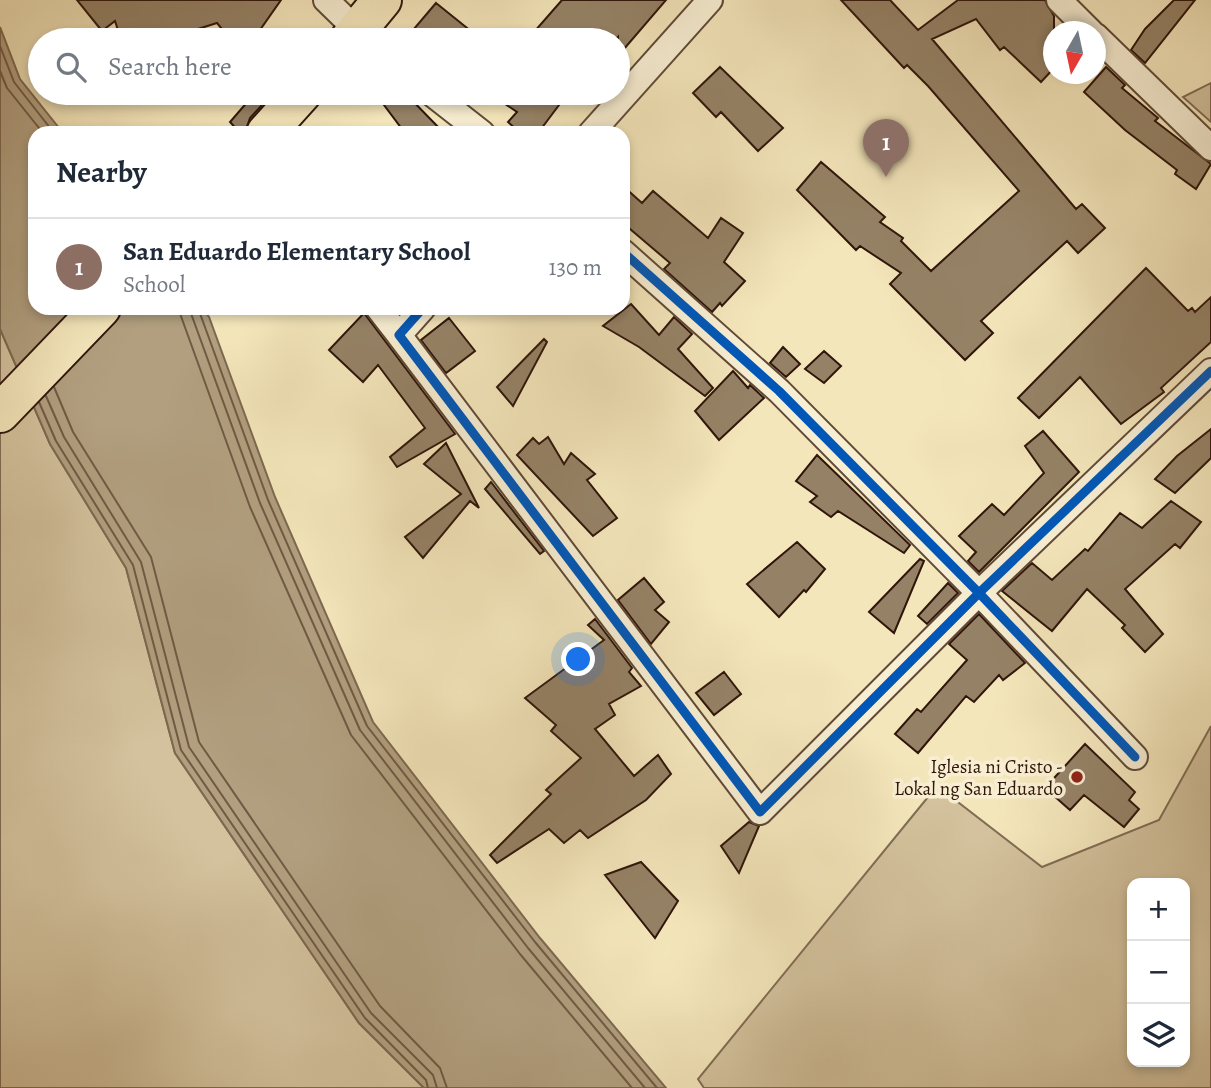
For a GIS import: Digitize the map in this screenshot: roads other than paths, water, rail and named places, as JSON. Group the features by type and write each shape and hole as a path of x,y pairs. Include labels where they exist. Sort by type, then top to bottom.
{"main road":[{"path":"364,28 382,0"},
{"path":"272,126 291,105"},
{"path":"0,413 94,315"}],"street":[{"path":"326,0 350,28"},
{"path":"630,89 710,0"},
{"path":"1059,0 1080,21"},
{"path":"1106,46 1211,148"},
{"path":"446,105 473,126"},
{"path":"597,126 616,105"},
{"path":"630,258 779,391 979,593 1135,757"},
{"path":"383,315 760,812 979,593 1211,371"},
{"path":"399,335 417,315"}],"water":[{"path":"0,27 20,79 28,89 28,105 41,105 57,126 28,126 28,315 207,315 275,497 373,722 540,938 666,1088 424,1088 359,1023 175,753 126,568 50,444 0,329"}],"place":[{"name":"San Eduardo Elementary School","path":"886,177"},
{"name":"Iglesia ni Cristo - Lokal ng San Eduardo","path":"1077,777"}]}
